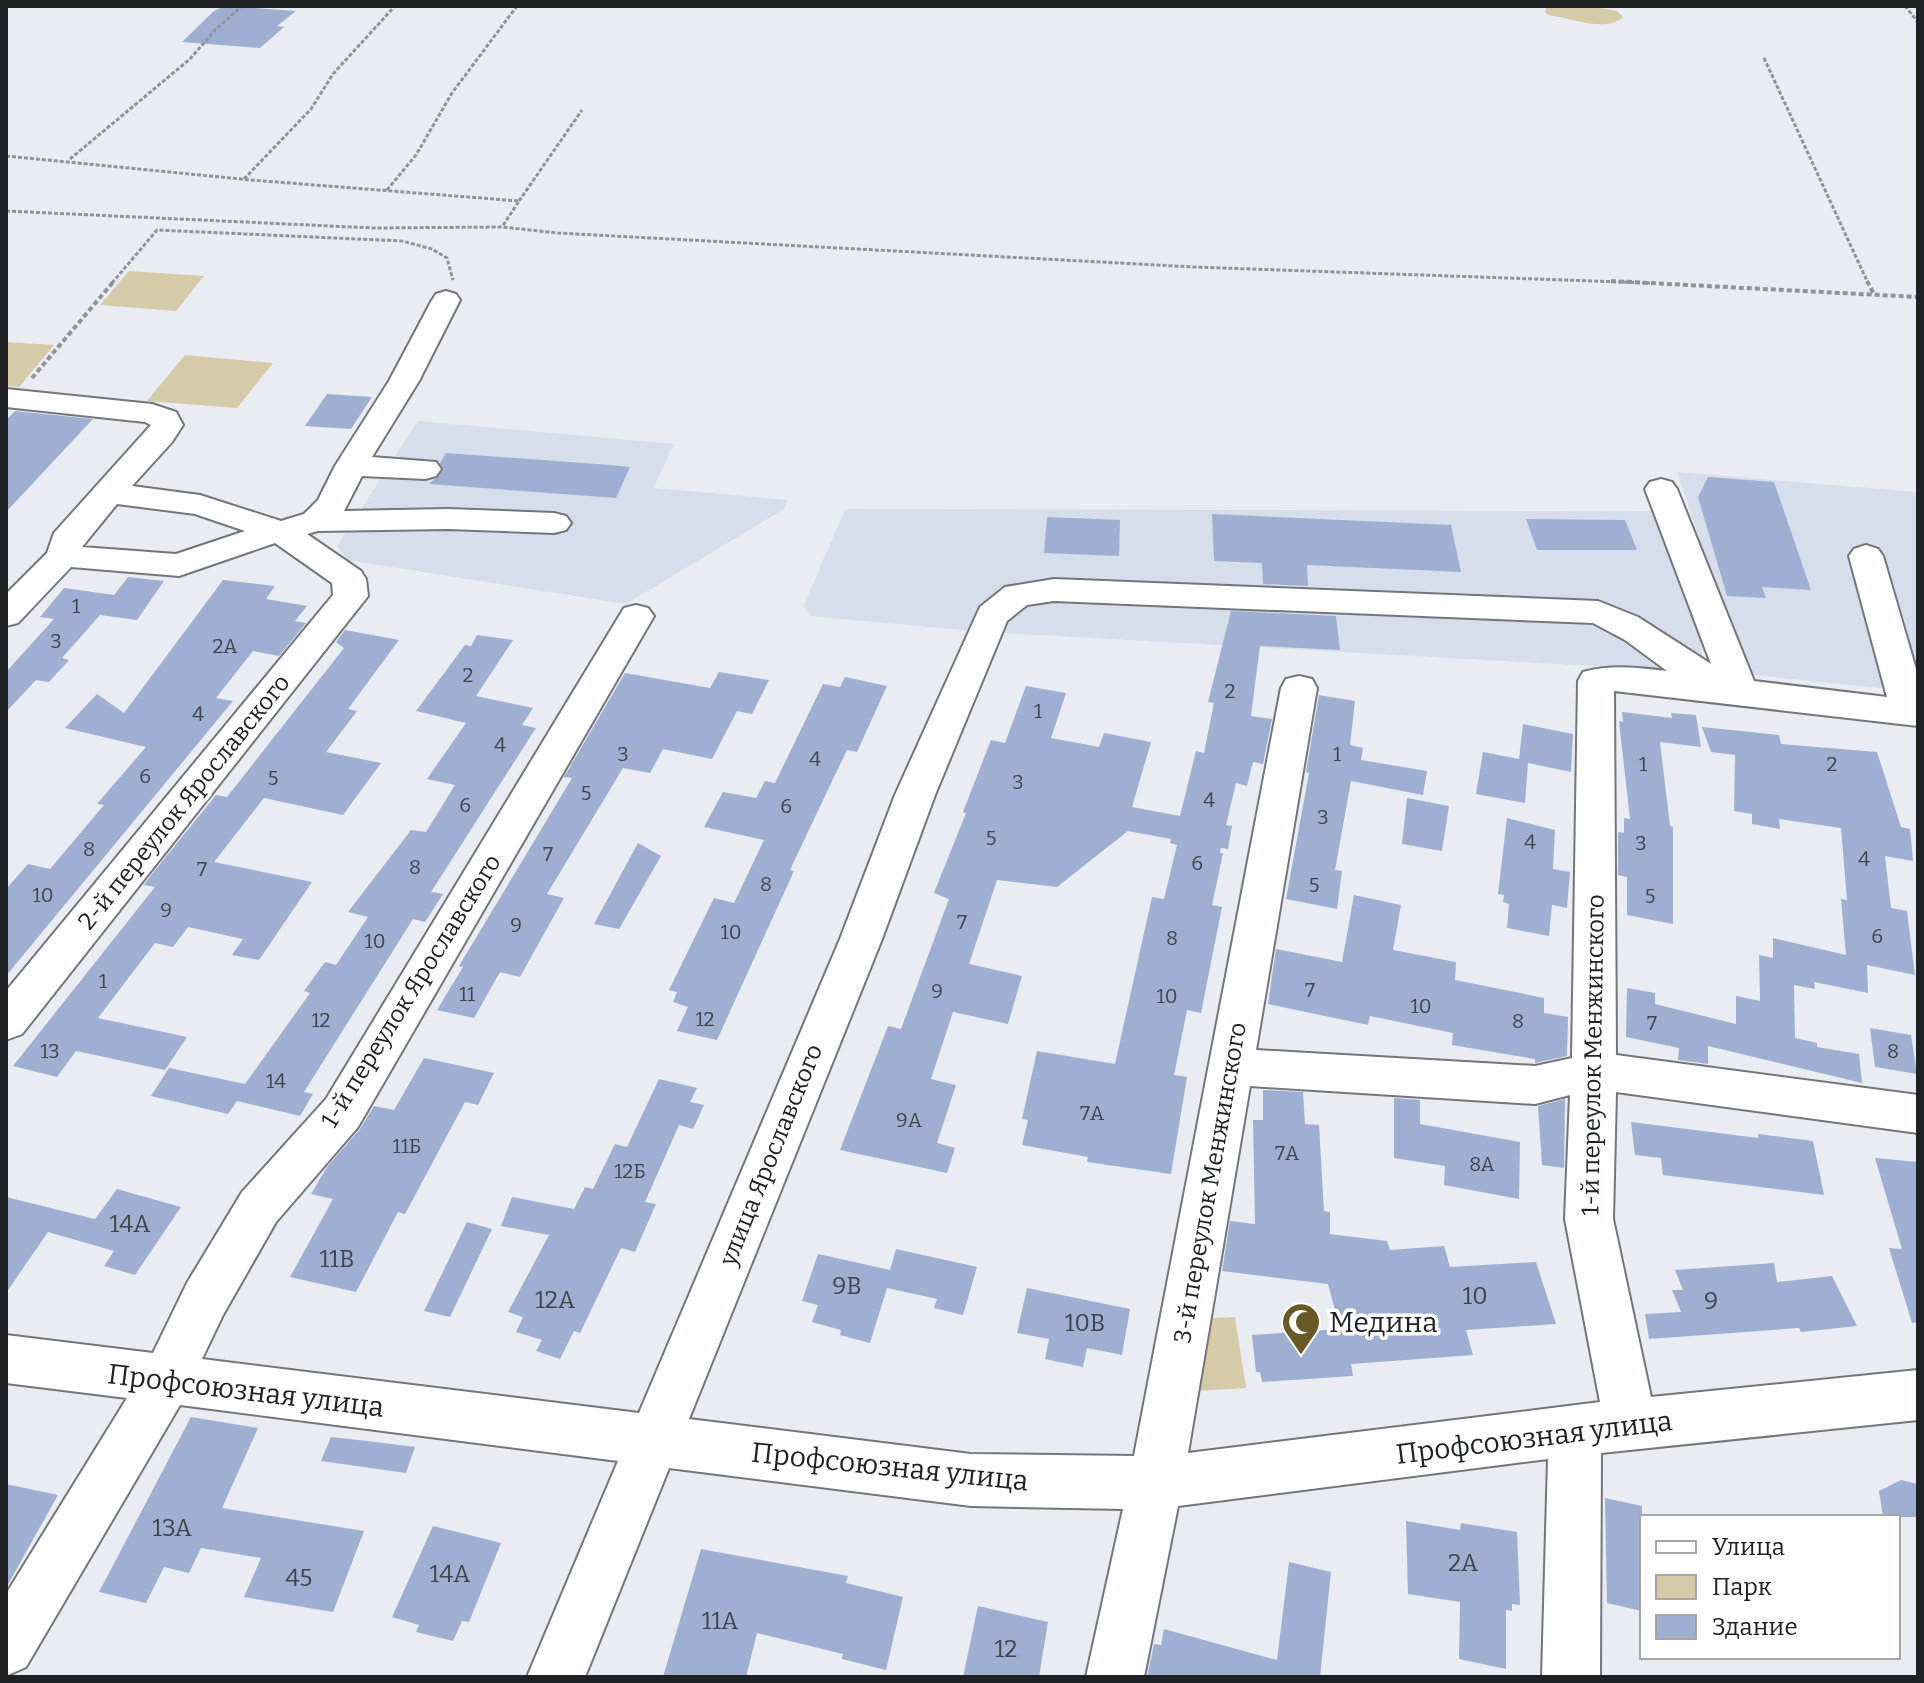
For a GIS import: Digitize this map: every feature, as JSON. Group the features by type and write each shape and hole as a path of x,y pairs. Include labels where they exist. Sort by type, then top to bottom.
{"street":[{"path":"316,521 332,504 351,466 404,381 446,300"},
{"path":"11,397 152,413 165,419 167,425 66,540 63,556 13,601"},
{"path":"351,466 425,469"},
{"path":"1661,489 1739,690 1914,712 1866,556"},
{"path":"109,493 200,505 281,532"},
{"path":"63,556 179,565 232,545 316,521 448,519 554,523"},
{"name":"2-й переулок Ярославского","path":"6,1022 351,596 349,579 281,532"},
{"name":"улица Ярославского","path":"556,1677 861,939 915,795 992,615 1017,595 1054,590 1598,612 1620,620 1647,636 1691,669 1739,690"},
{"name":"1-й переулок Ярославского","path":"6,1647 166,1381 205,1299 259,1207 342,1113 636,616"},
{"name":"1-й переулок Менжинского","path":"1630,1424 1589,1219 1594,1071 1596,681 1623,678 1739,690"},
{"name":"3-й переулок Менжинского","path":"1115,1677 1156,1483 1299,688"},
{"path":"1232,1067 1535,1085 1594,1071 1918,1114"},
{"name":"Профсоюзная улица","path":"6,1359 971,1480 1156,1483 1575,1430 1918,1395"},
{"path":"1571,1677 1575,1430"}],"path":[{"path":"70,160 190,59 215,30 242,6"},
{"path":"244,180 311,109 333,74 395,6"},
{"path":"386,191 416,155 452,93 517,6"},
{"path":"1905,6 1918,22"},
{"path":"1764,58 1856,262 1875,295"},
{"path":"502,227 582,110"},
{"path":"6,156 70,160 244,180 519,201"},
{"path":"6,211 374,228 502,227 558,233 1194,267 1534,277 1918,297"},
{"path":"11,397 157,230 402,241 432,249 447,258 454,278 446,300"}],"shaded area":[{"path":"418,421 674,444 653,488 788,500 784,509 626,604 347,560 337,546"},
{"path":"1677,472 1918,492 1918,692 1745,674"},
{"path":"845,509 1651,511 1701,642 1703,667 1683,671 984,632 810,616 804,605"}],"green space":[{"path":"1543,6 1608,9 1617,11 1623,17 1608,24 1589,23 1552,16 1545,13"},
{"path":"129,271 204,276 176,311 100,305"},
{"path":"6,342 54,345 19,387 6,386"},
{"path":"185,355 273,363 237,408 147,401"},
{"path":"1235,1317 1246,1388 1180,1392 1189,1319"}],"building":[{"path":"224,6 296,11 277,26 284,27 260,48 182,42 214,11"},
{"path":"327,394 372,397 351,429 305,426"},
{"path":"15,411 93,419 6,512 6,420"},
{"path":"446,453 630,467 616,498 429,484 443,471 440,463"},
{"path":"1708,477 1774,482 1811,590 1762,587 1766,598 1727,596 1698,497"},
{"path":"1212,514 1451,525 1461,572 1307,565 1308,586 1263,584 1262,563 1214,561"},
{"path":"1047,517 1120,520 1119,556 1044,553"},
{"path":"1526,519 1625,520 1637,550 1537,550"},
{"path":"128,577 164,581 137,620 100,615 62,658 69,660 49,682 36,680 6,712 6,672 54,619 40,617 64,588 114,595"},
{"path":"223,580 275,586 266,599 307,606 295,621 306,623 279,656 253,651 216,698 233,701 6,976 6,889 28,864 50,869 104,805 97,804 146,747 65,728 97,694 124,713"},
{"path":"1231,611 1336,616 1340,650 1260,646 1251,716 1272,719 1263,764 1253,762 1247,786 1236,783 1226,825 1232,826 1228,849 1221,848 1220,853 1223,853 1212,905 1222,907 1201,1013 1187,1010 1174,1075 1187,1077 1171,1174 1087,1162 1088,1157 1022,1145 1028,1120 1022,1119 1037,1051 1115,1064 1152,897 1164,899 1177,845 1170,843 1171,839 1128,831 1057,887 997,880 969,964 1022,976 1008,1024 953,1012 931,1079 956,1085 937,1143 955,1148 947,1173 840,1150 888,1026 901,1029 949,899 934,893 991,740 1005,743 1026,686 1066,693 1051,738 1099,747 1104,733 1151,742 1132,807 1180,816 1196,751 1204,753 1214,703 1208,702"},
{"path":"345,630 399,640 348,709 357,711 326,752 381,763 343,815 264,798 214,862 312,882 259,960 232,955 243,939 188,927 173,947 155,943 98,1018 187,1037 165,1070 76,1051 57,1077 13,1066 155,887 144,885 152,874 216,795 227,797 344,648 336,642"},
{"path":"477,635 513,640 476,696 533,708 522,725 536,728 431,892 443,894 425,922 413,919 304,1092 313,1094 300,1116 237,1101 228,1114 151,1096 169,1068 245,1084 310,993 304,991 325,962 336,965 368,917 348,912 411,830 426,832 455,785 427,779 466,723 416,711 465,645 471,646"},
{"path":"719,672 769,680 752,714 737,711 712,759 663,749 650,773 623,768 547,894 564,898 520,977 500,972 474,1018 437,1010 463,967 459,966 572,778 564,777 625,673 710,688"},
{"path":"845,677 887,686 857,752 847,750 790,870 794,871 717,1040 677,1031 688,1007 673,1002 677,992 669,990 714,898 734,903 764,840 704,827 723,792 756,798 765,781 775,783 823,684 840,687"},
{"path":"1319,695 1355,701 1350,745 1363,748 1361,760 1427,771 1423,795 1351,781 1335,870 1342,871 1337,909 1286,899 1309,773 1306,772"},
{"path":"1622,712 1672,718 1671,713 1696,715 1701,747 1660,742 1670,826 1673,827 1673,924 1627,915 1627,877 1618,875 1618,832 1624,833 1624,818 1630,819 1619,721 1623,722"},
{"path":"1523,724 1573,734 1571,772 1528,763 1525,803 1476,794 1483,752 1519,759"},
{"path":"1702,727 1779,735 1781,744 1877,752 1901,827 1910,829 1913,861 1885,856 1891,908 1907,911 1915,975 1867,965 1868,993 1814,982 1815,989 1794,985 1795,1038 1817,1043 1817,1047 1859,1054 1862,1083 1708,1046 1708,1064 1678,1060 1679,1048 1626,1037 1627,988 1655,993 1655,1004 1736,1024 1736,996 1760,1001 1759,955 1773,958 1773,938 1846,955 1841,899 1847,900 1841,828 1779,819 1780,829 1752,824 1752,814 1734,811 1735,755 1711,752"},
{"path":"1407,798 1449,806 1442,851 1402,844"},
{"path":"1507,818 1555,830 1553,869 1570,872 1567,908 1552,905 1549,936 1507,928 1509,904 1503,902 1504,895 1498,894"},
{"path":"638,843 661,856 619,929 594,924"},
{"path":"1354,895 1401,905 1393,950 1456,962 1455,980 1544,998 1544,1013 1568,1017 1567,1056 1535,1063 1535,1059 1452,1045 1453,1033 1370,1016 1368,1025 1268,1004 1276,949 1342,962"},
{"path":"1870,1028 1911,1035 1917,1074 1875,1067"},
{"path":"424,1058 494,1073 478,1105 465,1102 405,1214 398,1212 356,1292 290,1277 333,1199 311,1194 327,1167 360,1129 374,1106 394,1110"},
{"path":"659,1079 697,1088 690,1102 704,1105 693,1129 679,1125 645,1202 656,1204 635,1252 621,1248 580,1333 574,1331 560,1359 536,1351 542,1340 516,1332 523,1317 508,1312 549,1235 501,1226 512,1197 574,1209 585,1187 593,1189 615,1144 627,1147"},
{"path":"1263,1090 1303,1092 1305,1124 1319,1125 1324,1211 1330,1212 1330,1234 1387,1241 1390,1250 1444,1246 1450,1267 1536,1262 1556,1324 1466,1330 1473,1355 1351,1364 1353,1376 1262,1382 1260,1372 1256,1372 1252,1335 1340,1329 1328,1284 1222,1271 1230,1221 1255,1224 1253,1120 1263,1120"},
{"path":"1394,1098 1420,1100 1420,1124 1520,1142 1519,1199 1444,1185 1445,1166 1394,1158"},
{"path":"1565,1099 1564,1168 1542,1165 1538,1106"},
{"path":"1631,1122 1758,1138 1758,1134 1813,1141 1824,1195 1663,1175 1661,1158 1635,1155"},
{"path":"1875,1158 1918,1162 1918,1322 1912,1323 1889,1248 1902,1249"},
{"path":"117,1189 181,1207 135,1275 104,1266 114,1251 48,1232 6,1293 6,1197 95,1219"},
{"path":"467,1222 492,1229 450,1317 424,1311"},
{"path":"896,1249 977,1267 963,1315 934,1308 937,1299 887,1288 870,1343 840,1335 841,1330 812,1322 818,1305 802,1301 818,1254 890,1270"},
{"path":"1774,1263 1777,1282 1832,1276 1857,1326 1801,1332 1799,1328 1649,1339 1645,1314 1681,1312 1672,1290 1683,1290 1675,1270"},
{"path":"1027,1288 1130,1309 1122,1355 1087,1348 1083,1367 1045,1359 1049,1339 1017,1333"},
{"path":"191,1417 258,1428 222,1508 364,1531 333,1612 244,1597 261,1558 201,1548 189,1573 164,1567 146,1603 99,1592"},
{"path":"331,1437 415,1447 406,1473 321,1461"},
{"path":"1901,1480 1918,1484 1918,1517 1883,1515 1879,1491"},
{"path":"6,1484 58,1495 6,1588"},
{"path":"1605,1498 1642,1506 1640,1611 1607,1603"},
{"path":"1406,1521 1460,1530 1461,1523 1517,1532 1520,1605 1512,1604 1512,1611 1506,1610 1506,1669 1459,1659 1460,1602 1408,1594"},
{"path":"433,1526 501,1543 469,1622 462,1621 453,1641 416,1632 419,1625 392,1617"},
{"path":"701,1549 848,1576 846,1583 903,1597 886,1670 842,1659 843,1654 757,1633 746,1677 663,1677"},
{"path":"1289,1562 1331,1572 1320,1677 1147,1677 1154,1644 1161,1645 1164,1629 1277,1660"},
{"path":"978,1606 1048,1622 1039,1677 963,1677"}],"place":[{"name":"Медина","path":"1301,1356"}]}
